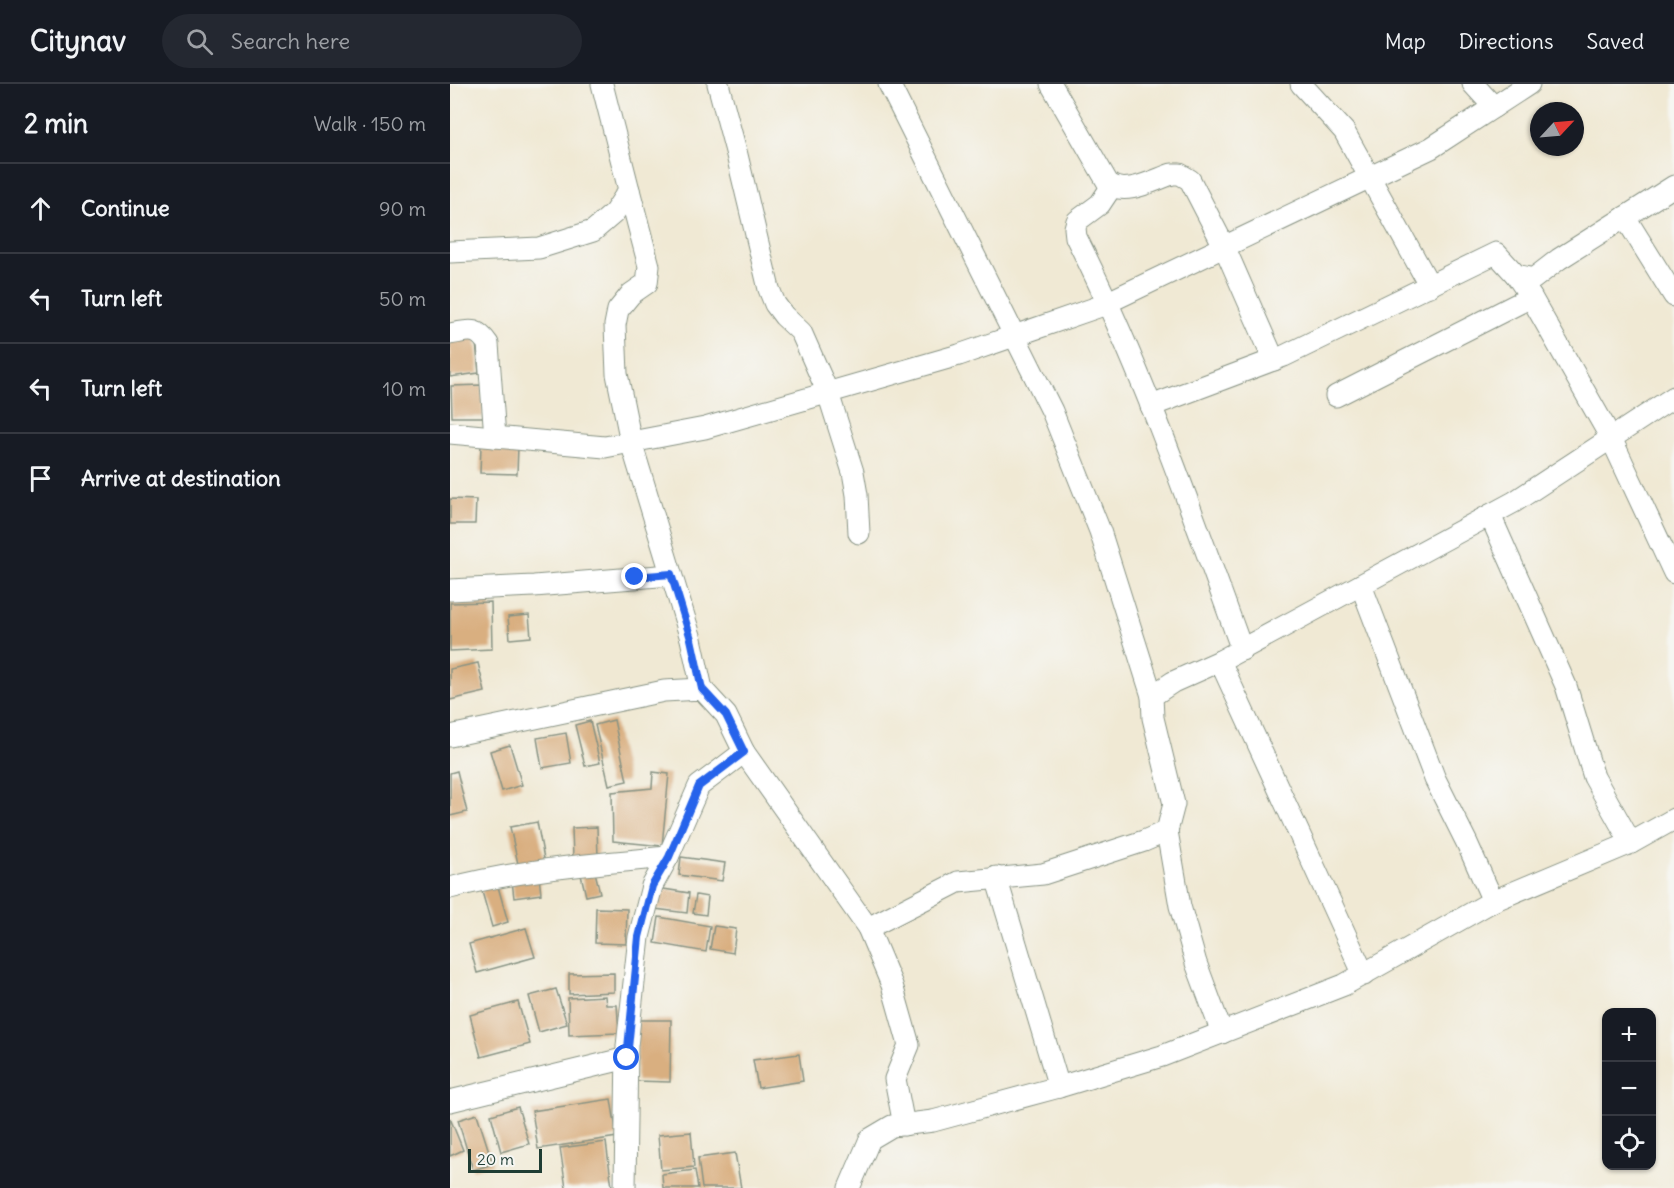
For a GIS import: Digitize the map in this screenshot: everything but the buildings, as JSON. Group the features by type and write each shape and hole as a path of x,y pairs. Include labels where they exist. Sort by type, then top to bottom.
{"street":[{"path":"602,84 649,266 647,283 631,294 618,310 615,325 617,375 631,442 691,639 702,689 726,715 744,752 868,928 892,985 909,1045 895,1079 904,1125"},
{"path":"718,84 769,289 775,304 801,332 828,393 853,472 857,495 858,533"},
{"path":"889,84 1052,411 1100,531 1152,696 1153,718 1174,804 1167,831 1180,906 1196,963 1222,1033"},
{"path":"1051,84 1108,183 1112,186 1120,189 1129,188 1172,174 1185,176 1194,186 1224,246 1274,360"},
{"path":"1301,84 1344,132 1430,286"},
{"path":"1473,84 1494,107"},
{"path":"450,433 605,447 705,428 959,355 1109,302 1431,148 1529,84"},
{"path":"1112,186 1107,197 1077,221 1076,237 1109,302 1178,472 1242,650"},
{"path":"1516,275 1533,279 1559,259 1674,186"},
{"path":"450,252 539,248 593,231 614,213 629,190"},
{"path":"1625,217 1674,296"},
{"path":"1151,406 1274,360 1496,253 1516,275 1531,297 1611,438 1674,573"},
{"path":"1336,396 1531,297"},
{"path":"450,334 474,330 481,334 488,344 495,437"},
{"path":"1152,696 1173,682 1242,650 1514,502 1674,397"},
{"path":"1490,515 1566,686 1594,777 1631,843"},
{"path":"450,590 534,586 671,574"},
{"path":"1361,585 1435,779 1493,901"},
{"path":"1220,661 1364,975"},
{"path":"450,736 664,691 702,689"},
{"path":"625,1188 627,1058 639,937 652,886 669,857 699,786 744,752"},
{"path":"849,1188 870,1139 892,1126 933,1121 1059,1088 1162,1056 1222,1033 1344,985 1493,901 1631,843 1674,819"},
{"path":"868,928 958,882 1042,874 1144,842 1167,831"},
{"path":"450,888 491,877 588,864 669,857"},
{"path":"996,877 1059,1088"},
{"path":"450,1101 627,1058"}],"route":[{"path":"627,1058 639,937 652,886 669,857 699,786 744,752 726,715 702,689 691,639 671,574 635,577"}]}
